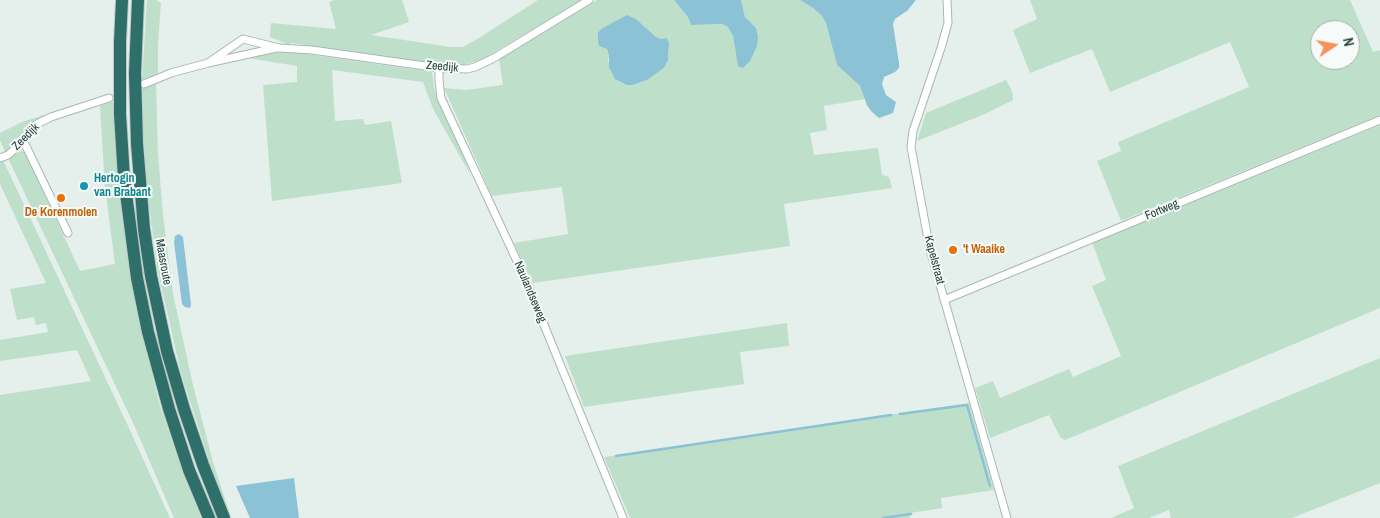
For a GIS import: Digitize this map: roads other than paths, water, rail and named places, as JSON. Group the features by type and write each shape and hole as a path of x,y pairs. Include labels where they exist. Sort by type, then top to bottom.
{"highway":[{"path":"122,0 120,114 125,186 137,278 150,340 169,409 209,518"},
{"name":"Maasroute","path":"138,0 135,73 136,144 144,230 151,276 167,351 184,409 224,518"}],"street":[{"name":"Zeedijk","path":"208,63 243,39 278,48 312,50 439,68 467,69 487,62 589,0"},
{"name":"Kapelstraat","path":"947,0 948,23 913,131 911,148 926,231 1007,518"},
{"name":"Zeedijk","path":"144,84 171,73 208,63 278,48"},
{"name":"Naulandseweg","path":"439,68 438,80 441,98 447,114 524,276 623,518"},
{"name":"Zeedijk","path":"0,158 8,155 37,124 50,117 109,98"},
{"name":"Fortweg","path":"944,300 1380,120"},
{"path":"23,140 68,233"}],"water":[{"path":"674,0 741,0 745,17 756,28 758,36 757,46 750,61 743,68 738,66 733,36 728,27 722,24 691,25 688,17"},
{"path":"800,0 916,0 907,11 895,19 893,24 899,68 884,77 882,84 886,95 896,102 893,113 879,118 871,111 860,86 837,65 826,23 822,16"},
{"path":"627,15 636,19 656,37 660,39 667,38 669,43 668,60 664,68 647,80 633,85 627,85 615,79 609,67 607,49 599,46 598,40 598,33 601,29"},
{"path":"179,234 183,237 190,308 182,304 174,242 175,236"},
{"path":"294,478 299,518 250,518 236,486"}],"waterway":[{"path":"900,414 967,405 990,486"},
{"path":"616,456 891,415"},
{"path":"883,518 911,514"}],"place":[{"name":"Hertogin van Brabant","path":"84,186"},
{"name":"De Korenmolen","path":"61,198"},
{"name":"'t Waaike","path":"953,250"}]}
